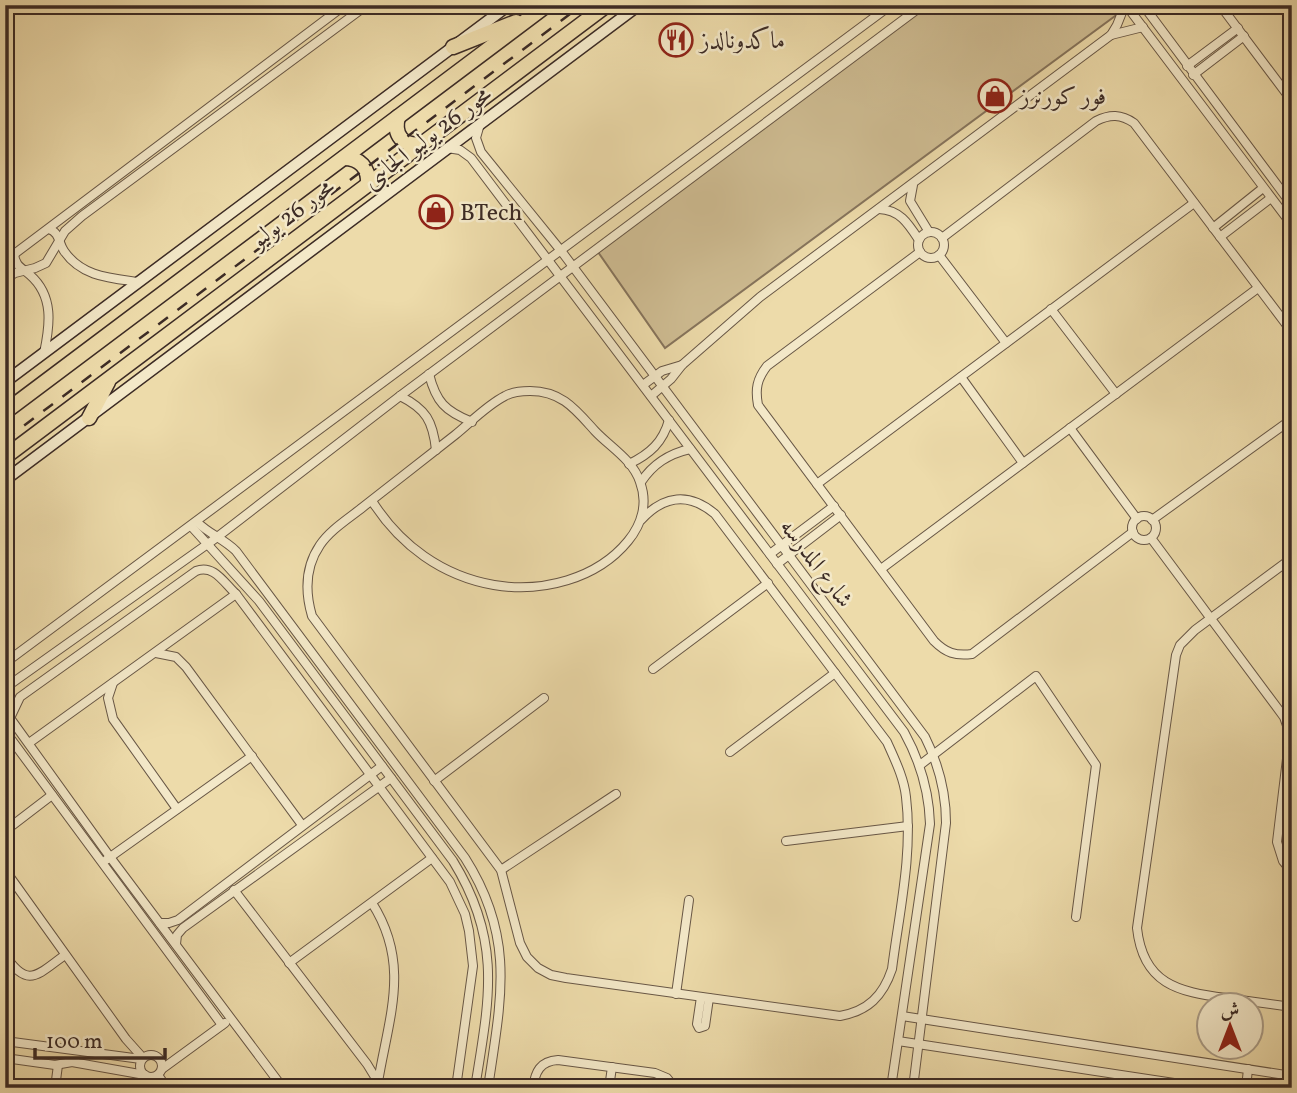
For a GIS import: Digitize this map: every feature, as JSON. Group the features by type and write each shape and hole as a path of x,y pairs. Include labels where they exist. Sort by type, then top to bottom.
{"highway":[{"name":"محور 26 يوليو","path":"5,412 547,5"},
{"name":"محور 26 يوليو","path":"5,457 607,5"},
{"path":"453,47 534,15"},
{"path":"398,117 396,131 400,139 408,144 422,144"},
{"path":"344,158 353,158 361,163 367,170 368,184"},
{"path":"89,418 111,377"}],"main road":[{"path":"5,382 509,5"},
{"name":"محور 26 يوليو الجانبى","path":"5,480 639,5"}],"street":[{"path":"5,261 345,5"},
{"path":"5,279 46,263 59,239 82,216 356,8 367,5"},
{"path":"5,663 891,5"},
{"path":"5,688 216,538 429,374 923,5"},
{"path":"651,396 671,379 681,365 760,297 1111,35 1125,5 1292,225"},
{"path":"1143,5 1292,205"},
{"path":"1220,5 1292,101"},
{"path":"1111,35 1143,27"},
{"path":"1187,66 1238,28"},
{"path":"1193,75 1244,36"},
{"path":"942,238 1105,116 1126,117 1134,123 1292,332"},
{"name":"شارع المدرسه","path":"480,124 477,138 481,152 562,251 925,737 934,755 944,788 946,824 913,1088"},
{"path":"1235,150 1244,142"},
{"name":"شارع المدرسه","path":"447,148 460,150 471,158 904,732 920,765 928,794 930,824 891,1088"},
{"path":"913,183 910,201 929,232"},
{"path":"1213,228 1263,188"},
{"path":"1220,237 1271,198"},
{"path":"817,484 1194,203"},
{"path":"878,209 887,209 903,217 919,240 920,252 927,257 939,255 944,247 942,238 936,233 929,232 919,240"},
{"path":"903,217 913,209"},
{"path":"49,229 59,239 65,252 86,272 101,277 139,282"},
{"path":"920,252 767,366 758,377 756,391 758,405 934,641 944,651 958,656 972,654 1133,532"},
{"path":"14,254 15,262 39,285 48,305 49,327 44,353"},
{"path":"939,255 1006,343"},
{"path":"881,569 1258,288"},
{"path":"1051,309 1116,394"},
{"path":"643,386 666,369 681,365"},
{"path":"429,374 433,390 442,405 455,415 472,422"},
{"path":"961,377 1023,463"},
{"path":"372,500 397,534 431,562 471,579 519,587 543,586 567,580 602,565 620,551 641,520 663,502 691,500 704,505 715,514 887,742 899,768 906,796 908,826 906,863 891,969 879,996 855,1013 840,1016 676,994 566,978 551,975 538,968 527,957 520,943 501,870 312,616 308,603 308,574 319,547 327,536 372,500 472,422 504,396 517,392 544,392 569,402 629,464 641,482 644,495 641,520"},
{"path":"400,396 415,404 427,416 434,432 436,450"},
{"path":"1152,520 1292,419"},
{"path":"629,464 651,452 659,443 669,420"},
{"path":"1070,428 1137,519"},
{"path":"641,482 657,463 667,456 690,449"},
{"path":"770,554 834,506"},
{"path":"777,564 841,515"},
{"path":"1143,516 1152,520 1156,529 1151,538 1139,539 1133,532 1137,519 1143,516"},
{"path":"194,524 236,551 465,858 483,888 497,930 502,974 488,1088"},
{"path":"194,524 207,544 253,593 453,861 469,889 487,950 489,982 487,1014 475,1088"},
{"path":"1151,538 1210,618 1288,714 1290,734 1277,842 1283,861 1292,872"},
{"path":"1292,558 1187,637 1176,655 1137,928 1144,960 1166,983 1182,991 1292,1007"},
{"path":"283,1088 110,857 8,714 20,697 201,569 213,571 236,594 450,882 458,898 465,914 473,966 456,1088"},
{"path":"653,669 768,583"},
{"path":"29,743 236,594"},
{"path":"154,653 169,654 182,662 302,825"},
{"path":"730,751 835,673"},
{"path":"920,765 1036,676 1097,767 1076,917"},
{"path":"113,683 108,698 113,719 177,809"},
{"path":"434,781 544,698"},
{"path":"5,731 222,1025"},
{"path":"102,863 252,756"},
{"path":"161,924 178,920 382,766"},
{"path":"176,944 180,932 234,890 391,778"},
{"path":"501,870 615,793"},
{"path":"5,831 52,795"},
{"path":"786,841 908,826"},
{"path":"289,962 432,859"},
{"path":"108,872 116,865"},
{"path":"5,870 142,1059 140,1069 145,1075"},
{"path":"234,890 367,1064 377,1085"},
{"path":"920,899 935,901"},
{"path":"676,994 689,901"},
{"path":"372,903 390,938 396,977 377,1085"},
{"path":"152,932 159,931 161,924"},
{"path":"5,956 14,970 36,976 65,955"},
{"path":"902,1016 1292,1076"},
{"path":"5,1058 53,1064 72,1062 151,1077 230,1019"},
{"path":"5,1041 142,1059 150,1055 157,1056 162,1062 160,1072 167,1088"},
{"path":"898,1041 1207,1088"},
{"path":"51,1048 55,1088"},
{"path":"71,1051 69,1055 72,1062"},
{"path":"533,1088 540,1066 551,1060 661,1075 675,1088"},
{"path":"609,1088 612,1067"},
{"path":"1246,1088 1248,1069"},
{"path":"1142,1078 1149,1088"}],"shaded area":[{"path":"928,5 1130,5 665,348 598,252"}],"railway":[{"path":"5,440 582,5"}],"place":[{"name":"ماكدونالدز","path":"676,40"},
{"name":"فور كورنرز","path":"995,96"},
{"name":"BTech","path":"436,212"}]}
